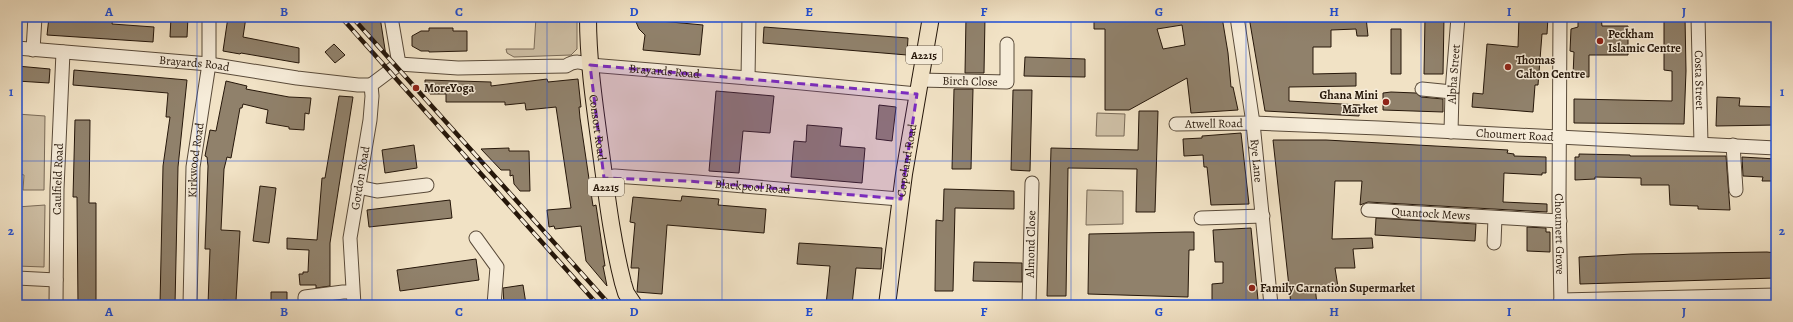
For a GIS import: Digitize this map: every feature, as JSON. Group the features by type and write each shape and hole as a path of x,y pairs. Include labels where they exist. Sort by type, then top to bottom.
{"main road":[{"name":"Consort Road","path":"588,17 590,65 604,178 619,268 626,293 634,305"},
{"name":"Copeland Road","path":"887,305 918,87 931,17"}],"street":[{"path":"33,50 35,17"},
{"name":"Kirkwood Road","path":"190,305 193,167 209,64 209,17"},
{"path":"371,85 399,64 391,17"},
{"path":"748,78 749,17"},
{"name":"Rye Lane","path":"1237,17 1253,123 1271,305"},
{"name":"Alpha Street","path":"1451,132 1452,92 1458,17"},
{"path":"1559,137 1560,17"},
{"name":"Costa Street","path":"1698,17 1701,144"},
{"name":"Birch Close","path":"918,87 1007,82 1007,44"},
{"name":"Brayards Road","path":"17,48 209,64 296,78 358,85 371,85"},
{"name":"Caulfield Road","path":"56,305 57,189 63,52"},
{"name":"Brayards Road","path":"399,64 458,68 566,66 572,62 580,62 590,65 748,78 918,87"},
{"name":"Gordon Road","path":"353,299 350,238 370,120 372,96 371,85"},
{"path":"1422,89 1452,92"},
{"name":"Atwell Road","path":"1176,124 1253,123"},
{"name":"Choumert Road","path":"1253,123 1776,148"},
{"name":"Choumert Grove","path":"1559,137 1561,303"},
{"path":"1733,145 1736,190"},
{"name":"Blackpool Road","path":"604,178 615,176 687,181 901,199"},
{"name":"Almond Close","path":"1029,305 1032,183"},
{"path":"358,187 377,191 427,185"},
{"name":"Quantock Mews","path":"1368,210 1560,221"},
{"path":"1201,218 1263,216"},
{"path":"1494,244 1495,218"},
{"path":"476,238 497,267 494,305"},
{"path":"17,278 56,280"},
{"path":"305,305 305,297 343,292 353,299"},
{"path":"1561,303 1776,295"}],"highlighted area":[{"path":"590,65 917,94 901,199 687,181 604,178"}],"shaded area":[{"path":"536,17 577,17 577,49 571,55 514,57 507,53 506,49 534,49"},
{"path":"1097,113 1125,114 1124,136 1096,136"},
{"path":"17,114 45,116 44,190 23,190 24,175 19,174 19,170 17,169"},
{"path":"1087,190 1123,191 1123,224 1086,225"},
{"path":"45,205 44,267 17,266 17,207"}],"building":[{"path":"49,17 113,17 112,24 154,27 153,42 47,35"},
{"path":"171,17 188,17 187,37 170,37"},
{"path":"228,17 246,17 243,37 299,48 299,63 223,51"},
{"path":"364,17 380,17 386,56 357,24"},
{"path":"634,17 658,17 660,21 703,25 700,55 643,50 645,35 639,29"},
{"path":"966,17 985,17 984,73 965,73"},
{"path":"1094,17 1222,17 1228,53 1231,87 1233,87 1238,110 1191,113 1187,78 1129,110 1105,110 1105,29 1094,29","holes":["1182,25 1185,45 1163,49 1157,29"]},
{"path":"1249,17 1366,17 1368,36 1357,36 1356,29 1331,30 1331,47 1313,47 1313,74 1356,73 1356,86 1289,87 1289,101 1360,105 1359,116 1265,111"},
{"path":"1425,17 1444,17 1443,74 1424,74"},
{"path":"1519,17 1548,17 1547,34 1542,34 1538,85 1535,85 1533,112 1472,107 1473,93 1483,94 1487,44 1518,47"},
{"name":"Peckham Islamic Centre","path":"1578,17 1601,17 1602,26 1628,26 1628,55 1589,55 1589,77 1573,76 1574,52 1570,51 1571,29 1578,27"},
{"path":"1664,17 1685,17 1686,71 1684,124 1574,123 1574,99 1672,101 1672,71 1664,70"},
{"path":"764,27 908,38 907,55 763,43"},
{"path":"429,28 453,28 453,31 467,31 467,51 429,52 421,51 412,46 412,36 421,31 429,31"},
{"path":"1391,29 1401,29 1401,74 1391,74"},
{"path":"334,44 345,55 335,63 325,52"},
{"path":"1025,57 1085,59 1085,77 1024,76"},
{"path":"17,66 50,69 49,83 17,81"},
{"path":"74,70 187,80 178,167 175,305 160,305 163,166 170,117 166,117 168,93 73,85"},
{"path":"547,79 548,82 578,79 581,107 579,107 580,118 593,206 596,205 605,266 603,266 607,286 586,261 581,226 555,229 554,226 549,227 547,210 571,208 556,107 526,110 525,103 505,105 505,102 446,102 446,94 430,94 425,89 425,80 491,82 491,86"},
{"path":"226,81 247,86 246,89 289,97 311,98 309,114 305,113 304,130 289,129 289,127 266,123 268,110 243,104 242,108 240,108 231,158 227,157 224,169 221,230 240,231 236,301 223,300 223,305 208,305 210,249 205,249 208,166 207,157 205,156 210,130 216,131"},
{"path":"954,89 973,89 971,169 952,169"},
{"path":"1013,90 1032,90 1030,171 1011,170"},
{"path":"716,91 774,96 770,133 743,131 739,173 709,171"},
{"path":"1383,93 1416,93 1421,97 1443,99 1443,112 1383,110"},
{"path":"339,96 353,97 330,243 330,286 316,288 316,285 300,285 299,274 308,272 309,250 287,249 287,238 317,240 322,178 325,178"},
{"path":"1717,97 1740,98 1739,106 1776,107 1776,125 1716,126"},
{"path":"879,105 896,107 892,141 876,139"},
{"path":"1139,111 1158,111 1155,212 1136,212 1137,169 1068,168 1066,296 1047,296 1051,148 1138,150"},
{"path":"75,120 90,120 89,203 96,203 96,305 78,305 77,197 73,197"},
{"path":"807,125 842,128 840,146 865,148 862,183 791,177 794,141 806,142"},
{"path":"1241,133 1249,204 1211,205 1207,167 1204,167 1203,155 1184,156 1183,139"},
{"path":"1273,140 1326,140 1508,150 1507,153 1514,154 1514,156 1546,157 1546,173 1542,173 1542,175 1504,173 1503,202 1547,204 1547,212 1368,202 1360,205 1362,181 1335,181 1332,239 1372,238 1373,248 1353,249 1355,268 1335,268 1338,287 1315,286 1317,305 1291,305"},
{"path":"414,145 417,168 385,173 382,150"},
{"path":"509,148 509,151 529,151 530,191 520,191 514,184 513,175 510,176 510,170 501,170 481,149"},
{"path":"1579,154 1630,156 1726,156 1730,210 1698,209 1698,206 1670,205 1669,185 1641,185 1641,178 1595,177 1595,179 1575,180 1575,157 1579,157"},
{"path":"1742,157 1776,159 1776,181 1762,181 1763,177 1743,176"},
{"path":"260,186 276,188 269,243 253,241"},
{"path":"944,189 1014,191 1014,209 955,208 953,291 935,291 936,220 943,221"},
{"path":"682,196 719,199 718,205 766,209 764,233 667,225 662,294 637,292 639,268 631,268 635,223 630,222 633,197 681,201"},
{"path":"450,200 452,218 369,227 367,210"},
{"path":"1376,218 1476,224 1475,241 1375,235"},
{"path":"1527,227 1546,228 1546,232 1550,232 1550,252 1527,251"},
{"path":"1251,228 1258,300 1254,305 1212,304 1212,284 1223,283 1223,262 1215,262 1213,230"},
{"path":"1194,232 1194,250 1189,250 1188,297 1088,294 1089,234"},
{"path":"799,243 882,248 881,269 856,268 852,305 826,305 830,266 797,264"},
{"path":"1776,253 1776,278 1580,284 1579,257 1632,254"},
{"path":"476,259 479,280 400,291 397,270"},
{"path":"974,262 1022,263 1022,282 973,281"},
{"path":"523,285 526,304 504,305 503,288"},
{"path":"271,292 287,292 287,305 271,305"}],"railway":[{"path":"341,17 598,305"},
{"path":"352,17 610,305"}],"place":[{"name":"Peckham Islamic Centre","path":"1600,41"},
{"name":"Thomas Calton Centre","path":"1508,67"},
{"name":"MoreYoga","path":"416,88"},
{"name":"Ghana Mini Market","path":"1386,102"},
{"name":"Family Carnation Supermarket","path":"1252,288"}]}
